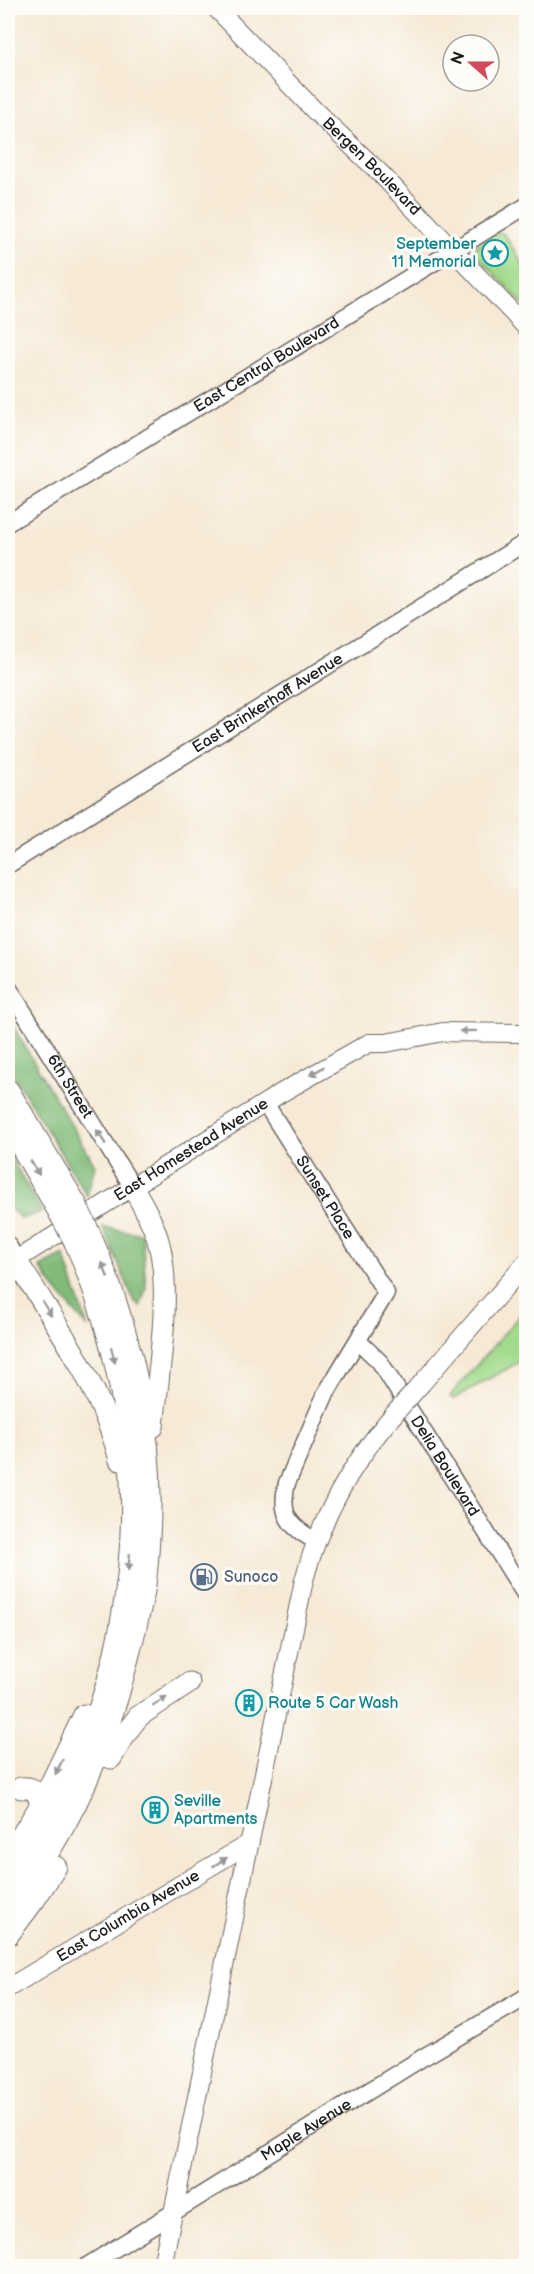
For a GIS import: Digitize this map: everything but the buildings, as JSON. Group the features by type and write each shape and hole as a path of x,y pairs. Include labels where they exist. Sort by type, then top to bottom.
{"highway":[{"path":"8,1090 118,1304 130,1346 143,1408 149,1470 150,1516 144,1590 117,1702 94,1764 60,1833 8,1910"},
{"path":"8,1124 68,1209"},
{"path":"132,1186 157,1236 164,1278 163,1321 149,1470"},
{"path":"8,1886 53,1816 81,1757 104,1694 119,1628 129,1563 132,1504 128,1431 116,1366 82,1236"},
{"path":"12,1252 74,1353 100,1401 114,1438 132,1504"},
{"path":"8,1935 35,1899 63,1855 111,1758 129,1711 141,1659 148,1606 144,1590"},
{"path":"8,1857 40,1806 85,1713 119,1628"},
{"path":"111,1758 139,1716 189,1683"},
{"path":"21,1788 30,1788 37,1792 40,1806"}],"main road":[{"name":"Bergen Boulevard","path":"216,8 316,112 380,173 526,327"},
{"name":"East Homestead Avenue","path":"12,1252 132,1186 265,1103 369,1043 386,1043 443,1032 526,1033"},
{"path":"162,2266 304,1580 316,1541 350,1472 388,1421 526,1263"},
{"name":"East Columbia Avenue","path":"8,1988 248,1844"}],"street":[{"name":"East Central Boulevard","path":"8,523 526,206"},
{"name":"East Brinkerhoff Avenue","path":"8,865 526,542"},
{"name":"6th Street","path":"8,987 132,1186"},
{"name":"Sunset Place","path":"265,1103 386,1293 358,1341"},
{"path":"316,1541 292,1525 284,1508 283,1497 326,1393 358,1341"},
{"name":"Delia Boulevard","path":"358,1341 380,1362 526,1596"},
{"name":"Maple Avenue","path":"87,2266 422,2058 526,1997"}],"green space":[{"path":"496,232 504,234 526,269 526,307 475,253 477,245"},
{"path":"8,1018 95,1165 87,1196 8,1066"},
{"path":"8,1152 42,1212 21,1219 8,1206"},
{"path":"103,1227 142,1234 146,1288 140,1307 134,1301"},
{"path":"64,1255 88,1328 51,1284 40,1267"},
{"path":"526,1308 526,1358 453,1399 450,1396"}],"place":[{"name":"September 11 Memorial","path":"495,253"},
{"name":"Sunoco","path":"204,1577"},
{"name":"Route 5 Car Wash","path":"249,1703"},
{"name":"Seville Apartments","path":"155,1810"}]}
